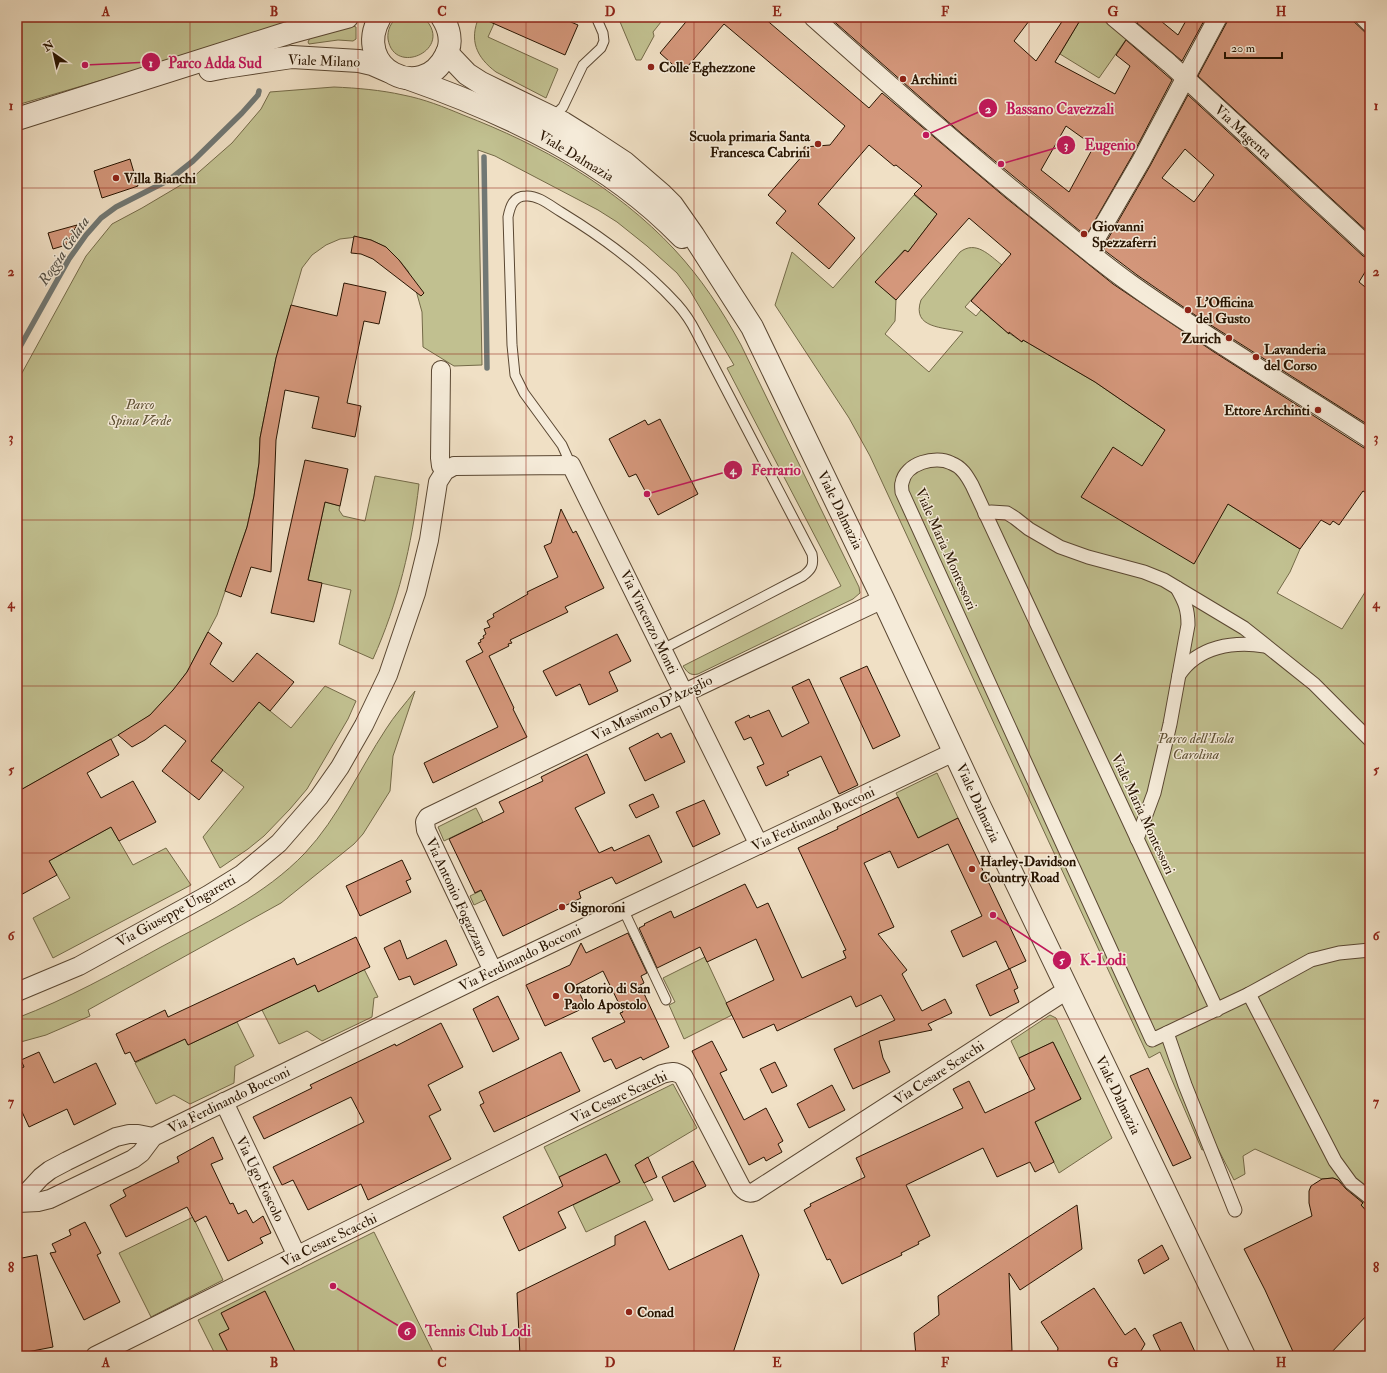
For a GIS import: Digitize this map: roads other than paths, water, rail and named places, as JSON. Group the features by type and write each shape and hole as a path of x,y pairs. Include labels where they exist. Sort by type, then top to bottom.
{"street":[{"name":"Viale Milano","path":"17,119 288,33 347,17"},
{"path":"380,17 375,25 373,45 381,64 398,74 417,78 427,75 443,62 460,17"},
{"path":"442,17 446,23 449,33 448,46"},
{"path":"812,17 953,141 1094,256 1131,284 1256,367 1370,439"},
{"name":"Via Magenta","path":"1114,17 1169,63 1370,248"},
{"path":"1094,256 1092,249 1095,240 1141,161 1218,17"},
{"path":"1364,17 1370,23"},
{"name":"Viale Dalmazia","path":"448,46 467,74 481,83 545,114 605,149 625,163 661,194 672,205 693,235 752,328 883,599 1067,990 1244,1356"},
{"name":"Viale Milano","path":"93,95 225,67 292,58 359,61 372,64 398,74"},
{"name":"Viale Dalmazia","path":"398,74 440,89 507,118 598,167 654,211 675,230 718,275"},
{"path":"441,370 440,458 441,466 445,471 454,466 571,464"},
{"name":"Viale Maria Montessori","path":"1168,1033 1152,1040 902,492 902,482 907,472 916,465 929,460 942,459 953,463 963,470 972,485 1217,1010"},
{"name":"Via Vincenzo Monti","path":"571,464 759,844"},
{"name":"Via Giuseppe Ungaretti","path":"17,992 79,966 208,895 242,874 279,843 319,797 340,767 364,725 388,675 416,593 429,540 438,482 445,471"},
{"path":"985,514 991,512 1007,513 1016,518 1029,529 1060,547 1088,557 1144,572 1164,580 1176,587 1244,628 1314,684 1370,740"},
{"path":"1137,839 1154,793 1170,724 1188,625 1188,612 1184,599 1176,587"},
{"name":"Via Massimo D’Azeglio","path":"425,822 430,816 883,599"},
{"path":"1178,676 1185,666 1204,652 1238,644 1266,646"},
{"name":"Via Ferdinando Bocconi","path":"18,1203 38,1202 50,1199 133,1159 141,1153 153,1137 493,971 954,752"},
{"name":"Via Antonio Fogazzaro","path":"425,822 426,830 493,971"},
{"path":"1235,1210 1185,1085 1168,1033 1249,994 1311,960 1339,953 1370,950"},
{"name":"Via Cesare Scacchi","path":"96,1356 655,1078 670,1072 677,1072 683,1076 742,1187 745,1192 749,1194 1067,990"},
{"path":"1249,994 1335,1162 1351,1183 1370,1198"},
{"name":"Via Ugo Foscolo","path":"224,1102 297,1256"},
{"name":"Via Ferdinando Bocconi","path":"18,1203 41,1177 50,1170 67,1161 116,1138 129,1134 153,1137"}],"lane":[{"path":"545,114 555,114 559,111 582,65 601,48 604,41 603,33 596,17"},
{"path":"571,464 558,440 524,393 516,375 512,345 508,217 510,207 516,199 525,196 532,196 542,200 591,230 616,249 665,292 681,309 696,332 812,554 814,563 810,570 803,576 663,650"},
{"path":"623,910 666,1000"}],"waterway":[{"name":"Roggia Gelata","path":"17,352 69,259 86,235 101,218 116,207 169,180 193,161 242,113 258,95 259,91"},
{"path":"484,157 487,368"}],"place":[{"name":"Parco Adda Sud","path":"85,65"},
{"name":"Colle Eghezzone","path":"651,67"},
{"name":"Archinti","path":"903,79"},
{"name":"Bassano Cavezzali","path":"926,135"},
{"name":"Scuola primaria Santa Francesca Cabrini","path":"818,144"},
{"name":"Eugenio","path":"1001,164"},
{"name":"Villa Bianchi","path":"116,178"},
{"name":"Giovanni Spezzaferri","path":"1084,234"},
{"name":"L'Officina del Gusto","path":"1188,310"},
{"name":"Zurich","path":"1229,338"},
{"name":"Lavanderia del Corso","path":"1256,357"},
{"name":"Ettore Archinti","path":"1318,410"},
{"name":"Ferrario","path":"647,494"},
{"name":"Harley-Davidson Country Road","path":"972,869"},
{"name":"Signoroni","path":"562,907"},
{"name":"K-Lodi","path":"993,915"},
{"name":"Oratorio di San Paolo Apostolo","path":"556,996"},
{"name":"Tennis Club Lodi","path":"333,1286"},
{"name":"Conad","path":"629,1312"}],"park label":[{"name":"Parco Spina Verde","path":"140,412"},
{"name":"Parco dell'Isola Carolina","path":"1196,746"}]}
